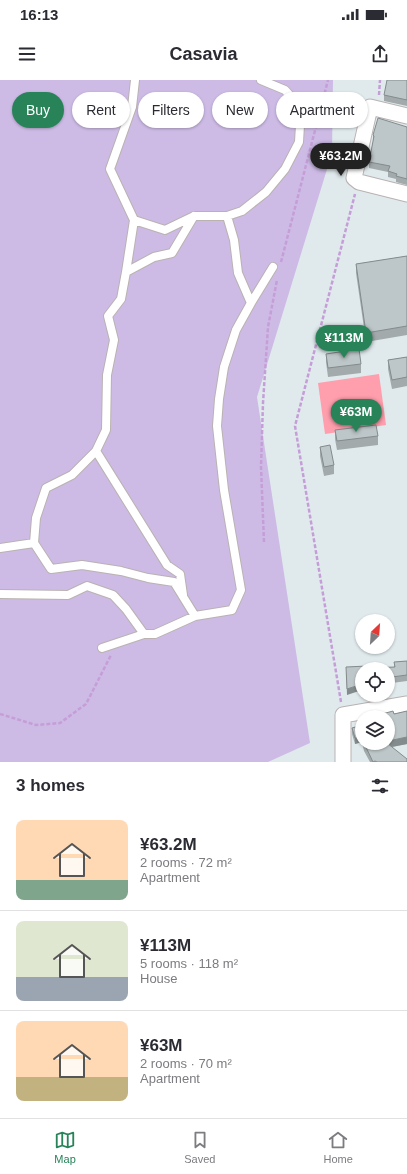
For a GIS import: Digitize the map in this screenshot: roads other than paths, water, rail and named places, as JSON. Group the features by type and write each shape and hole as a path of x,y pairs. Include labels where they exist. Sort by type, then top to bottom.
{"street":[{"path":"407,116 370,107 354,178 359,182 407,194"},
{"path":"343,762 343,715 407,704"}],"lane":[{"path":"135,80 132,107 110,169 134,220 121,300 108,316 114,340 107,375 106,430 96,451 72,475 46,488 36,518 34,544 51,569 82,565 174,582 195,616"},
{"path":"134,220 165,230 194,216 226,216 242,211 266,192 285,169 299,142 301,108 285,90 261,80"},
{"path":"126,272 154,257 172,253 194,216"},
{"path":"226,216 234,240 238,273 251,303"},
{"path":"102,648 144,634 155,634 195,616 232,610 240,590 224,490 216,426 218,399 224,367 236,330 251,303 276,266"},
{"path":"96,451 167,565 180,574 183,597"},
{"path":"0,548 34,544"},
{"path":"0,594 68,595 87,586 113,595 126,609 144,634"}]}
